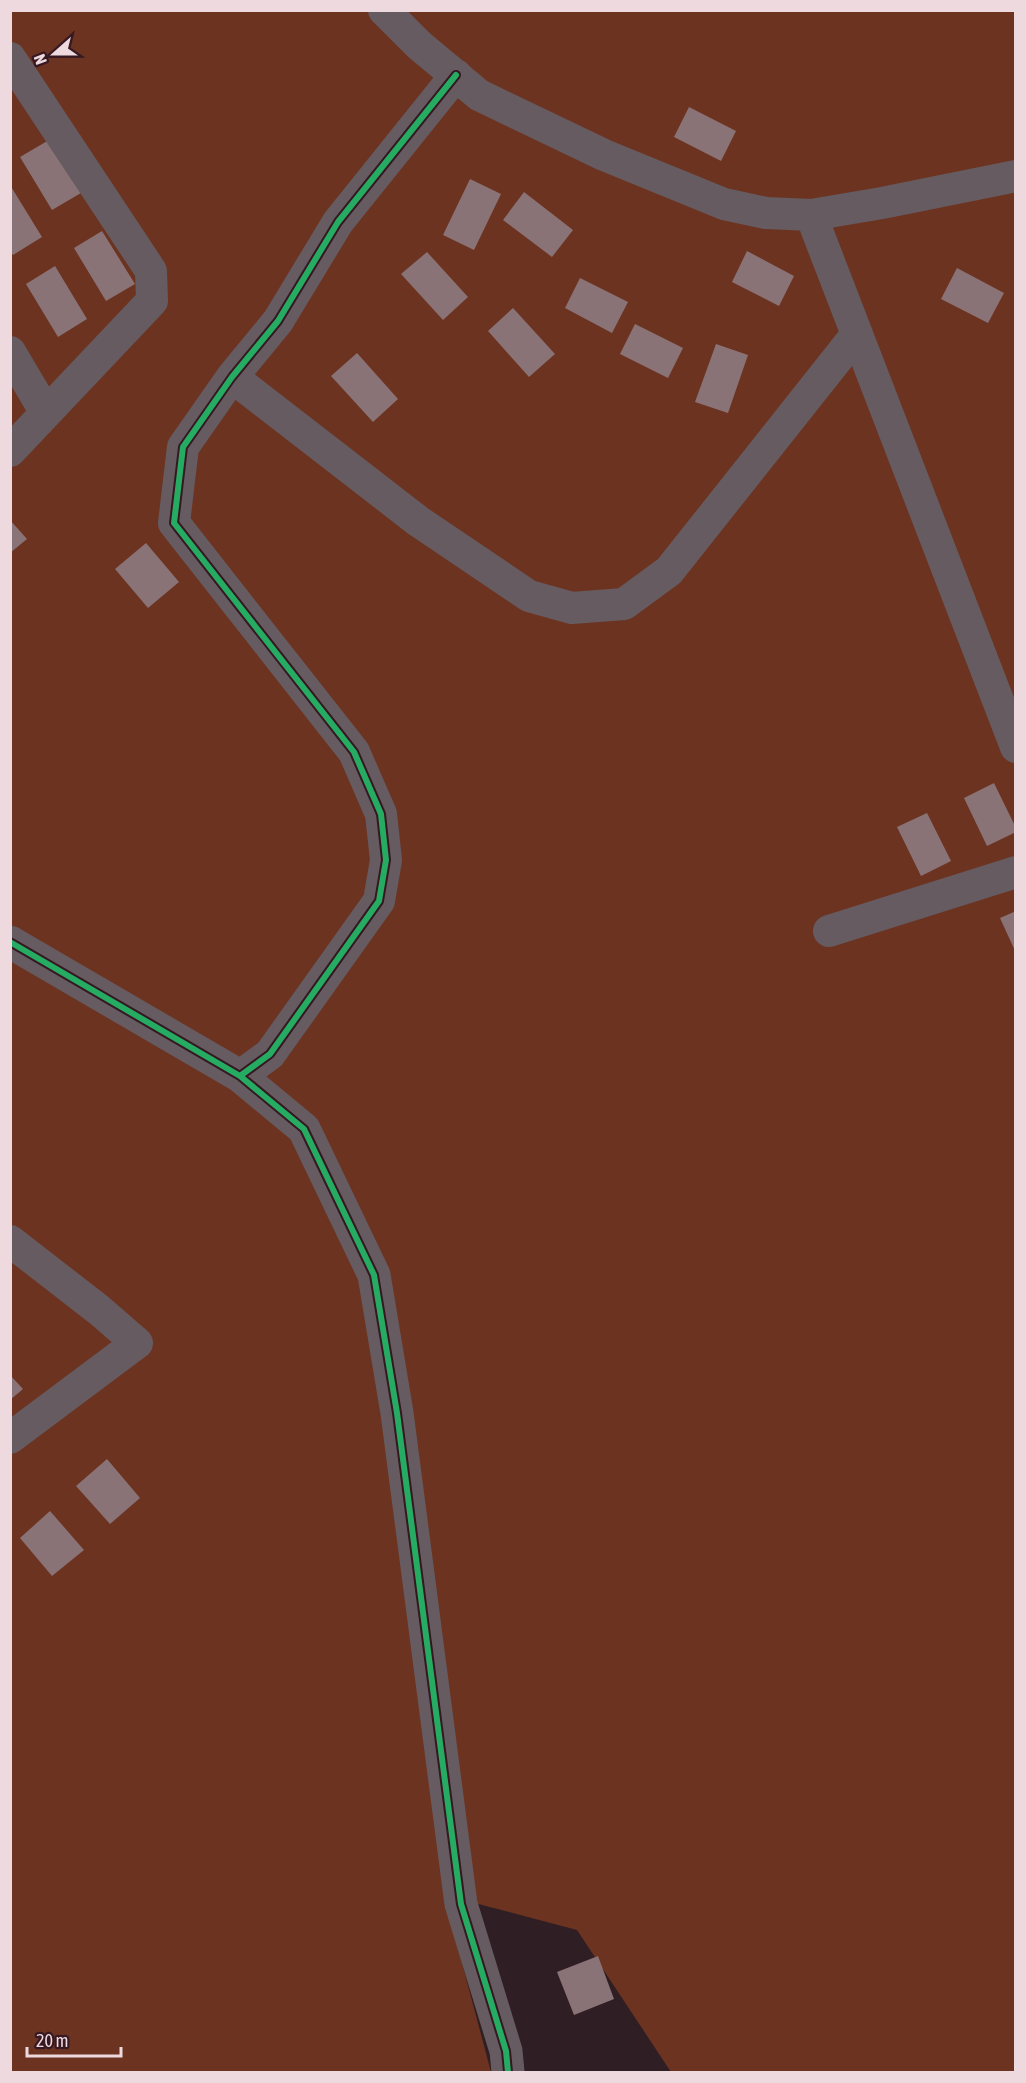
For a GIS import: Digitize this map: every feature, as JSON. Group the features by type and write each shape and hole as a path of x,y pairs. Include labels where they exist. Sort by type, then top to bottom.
{"street":[{"path":"384,10 419,45 479,95 604,155 724,204 766,213 811,215 1016,176"},
{"path":"10,58 151,271 152,301 10,451"},
{"path":"240,1076 270,1054 379,901 386,860 381,814 354,752 174,523 183,447 232,377 278,321 338,222 456,75"},
{"path":"811,215 1016,747"},
{"path":"232,377 418,521 529,596 572,608 624,604 669,571 857,334"},
{"path":"10,352 46,413"},
{"path":"829,931 1016,872"},
{"path":"10,942 240,1076 304,1129 374,1275 397,1413 460,1904 506,2051 508,2073"},
{"path":"10,1241 99,1310 137,1343 10,1438"}],"shaded area":[{"path":"11,11 1015,11 1015,2072 671,2072 577,1930 444,1895 491,2072 11,2072"}],"building":[{"path":"689,107 736,131 721,161 674,137"},
{"path":"49,140 81,193 52,210 20,157"},
{"path":"470,179 501,194 474,250 443,235"},
{"path":"10,185 42,237 13,255 10,251"},
{"path":"524,192 573,230 552,257 503,220"},
{"path":"102,231 135,284 106,301 74,248"},
{"path":"747,251 794,276 779,306 732,282"},
{"path":"427,252 468,297 443,320 401,274"},
{"path":"55,266 87,319 58,337 26,284"},
{"path":"957,268 1004,293 988,323 941,299"},
{"path":"580,278 628,302 612,333 565,308"},
{"path":"513,308 555,354 529,377 488,331"},
{"path":"635,324 683,348 668,378 620,354"},
{"path":"716,344 748,355 728,413 695,402"},
{"path":"357,353 398,399 373,422 331,376"},
{"path":"10,520 27,539 10,553"},
{"path":"146,543 179,582 148,608 115,569"},
{"path":"994,783 1016,832 987,846 964,798"},
{"path":"927,813 951,861 921,876 897,827"},
{"path":"1016,911 1016,953 1000,918"},
{"path":"10,1375 23,1389 10,1400"},
{"path":"107,1459 140,1498 110,1524 76,1486"},
{"path":"50,1511 84,1550 52,1576 20,1538"},
{"path":"598,1956 614,1999 574,2015 557,1972"}],"cycle path":[{"path":"240,1076 270,1054 379,901 386,860 381,814 354,752 174,523 183,447 232,377 278,321 338,222 456,75"},
{"path":"10,942 240,1076 304,1129 374,1275 397,1413 461,1904 506,2051 508,2072"}]}
